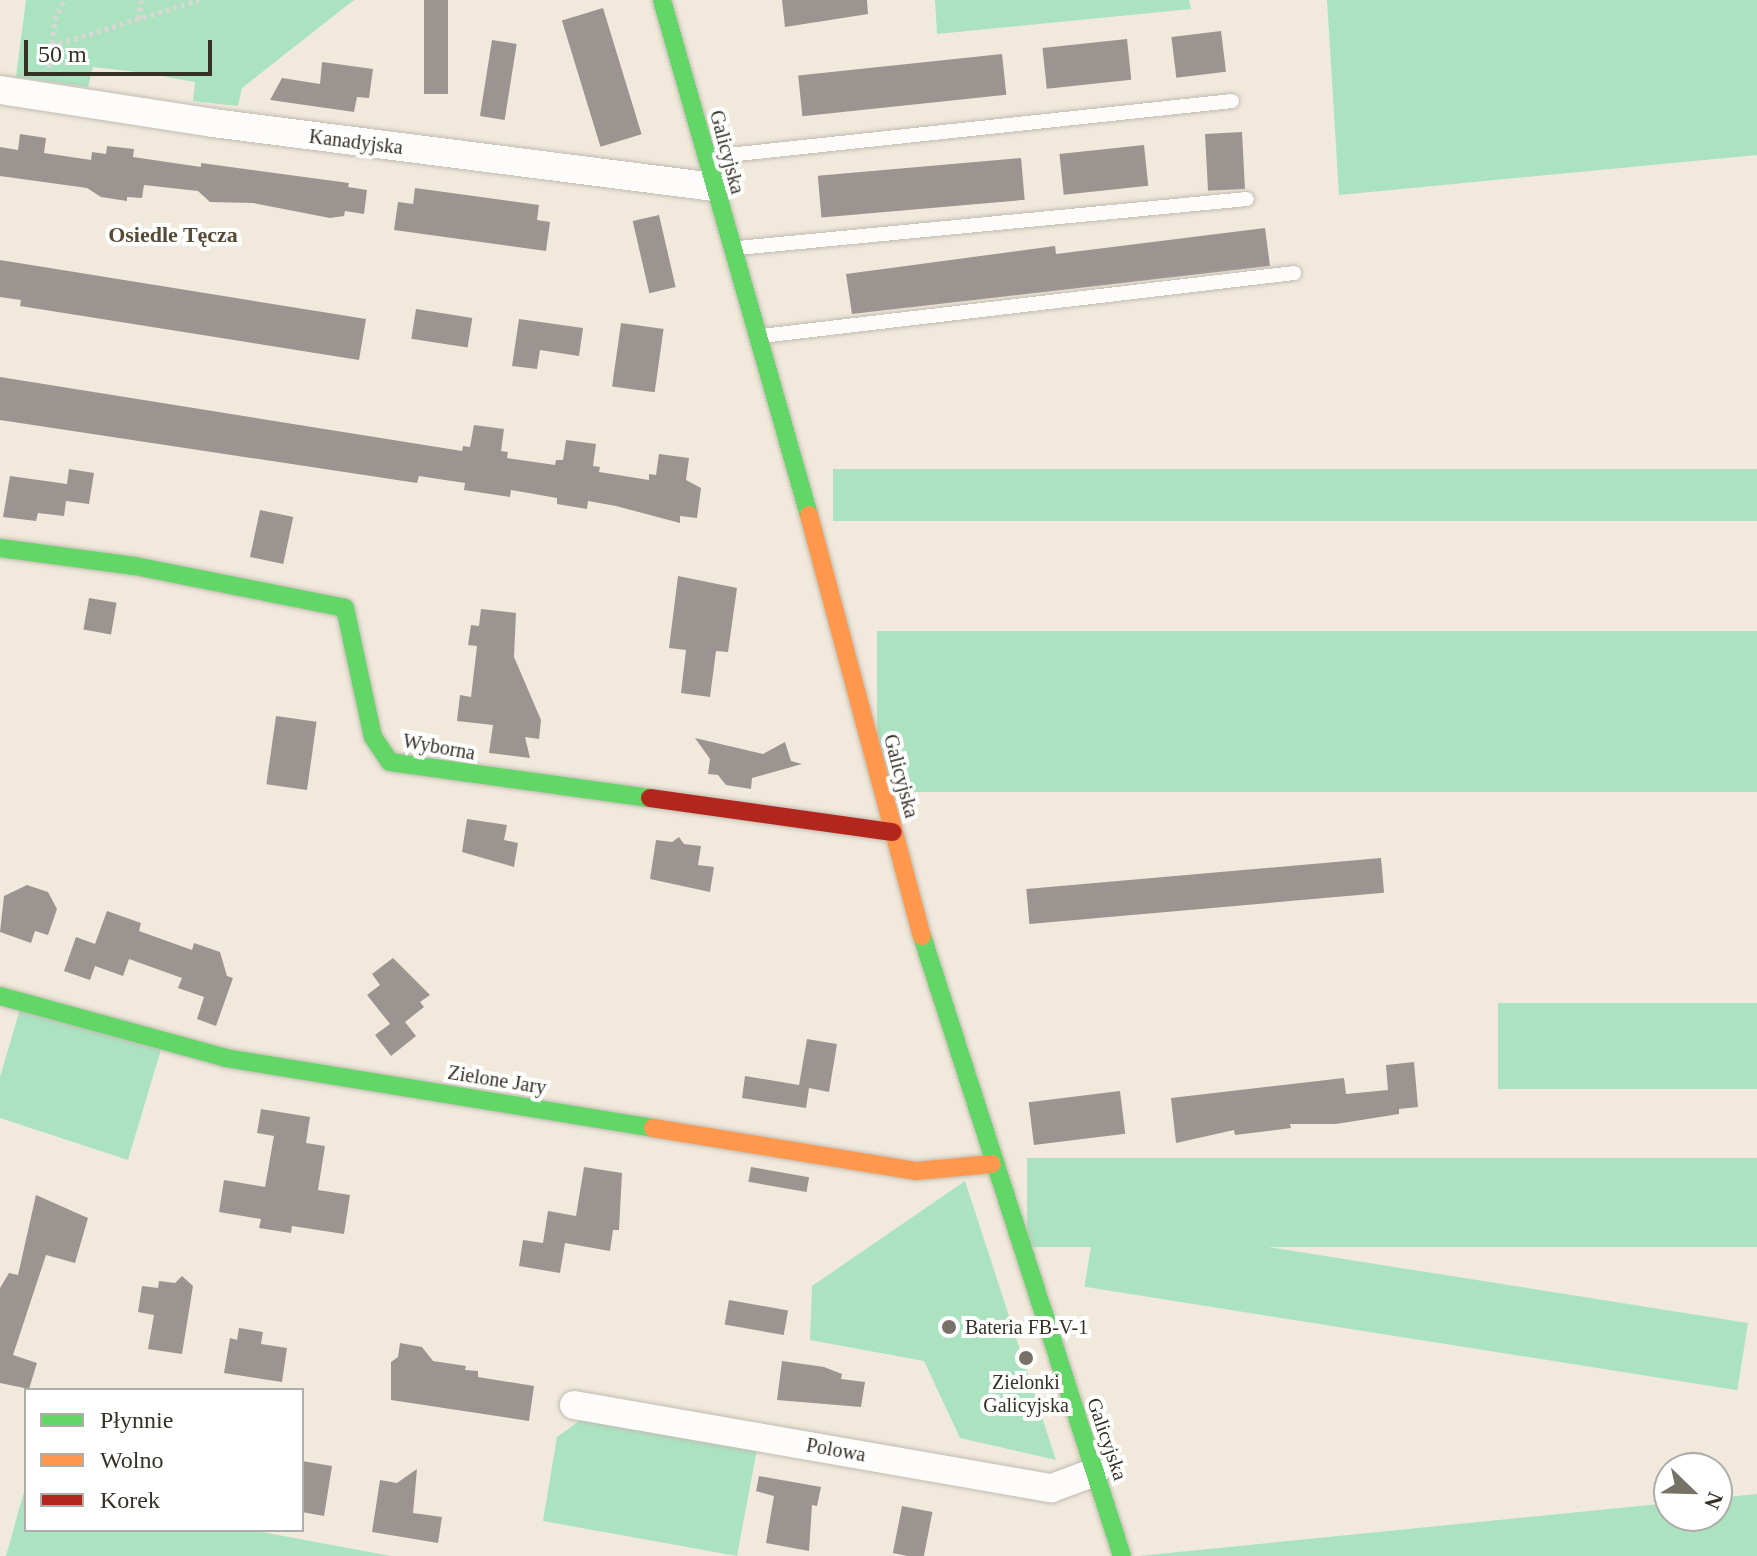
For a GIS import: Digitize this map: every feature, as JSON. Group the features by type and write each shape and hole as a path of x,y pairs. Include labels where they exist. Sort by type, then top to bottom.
{"street":[{"name":"Galicyjska","path":"662,0 758,336 893,832 992,1164 1122,1556"},
{"name":"Kanadyjska","path":"0,90 213,123 714,187"},
{"name":"Wyborna","path":"0,548 135,566 345,608 373,737 390,762 893,832"},
{"name":"Zielone Jary","path":"0,996 226,1058 917,1171 954,1171 992,1164"},
{"name":"Polowa","path":"574,1405 1052,1488 1095,1472"}],"lane":[{"path":"705,157 1232,101"},
{"path":"732,248 1247,199"},
{"path":"758,336 1294,273"}],"path":[{"path":"47,84 51,46 64,0"},
{"path":"139,19 141,0"},
{"path":"51,46 199,0"}],"green space":[{"path":"26,0 354,0 242,88 238,106 193,101 195,82 145,73 93,67 88,87 16,77"},
{"path":"935,0 1189,0 1191,9 937,34"},
{"path":"1327,0 1757,0 1757,155 1339,195"},
{"path":"833,469 1757,469 1757,521 833,521"},
{"path":"877,631 1757,631 1757,792 877,792"},
{"path":"1498,1003 1757,1003 1757,1089 1498,1089"},
{"path":"20,1009 162,1046 128,1160 0,1118 0,1077"},
{"path":"1027,1158 1757,1158 1757,1247 1027,1247"},
{"path":"965,1181 1056,1460 960,1438 924,1361 810,1340 812,1286"},
{"path":"1095,1220 1748,1323 1737,1390 1085,1287"},
{"path":"590,1413 758,1444 737,1556 543,1521 557,1437"},
{"path":"24,1492 24,1532 262,1532 391,1556 6,1556"},
{"path":"1757,1494 1757,1556 1138,1556 1653,1505 1653,1532 1733,1532 1733,1496"}],"building":[{"path":"424,0 448,0 448,94 424,94"},
{"path":"782,0 867,0 868,14 785,27"},
{"path":"603,8 642,134 600,147 562,21"},
{"path":"1221,31 1226,72 1176,78 1171,37"},
{"path":"1127,39 1131,80 1047,89 1042,48"},
{"path":"492,40 517,44 505,120 480,116"},
{"path":"1002,54 1006,95 802,116 798,75"},
{"path":"322,62 373,69 369,98 357,97 354,112 270,100 282,78 320,84"},
{"path":"1242,132 1245,189 1208,191 1205,134"},
{"path":"20,134 46,138 44,153 91,160 92,152 106,154 107,146 134,149 133,157 349,183 348,187 367,190 364,214 345,211 344,216 330,218 253,203 210,202 198,191 144,185 142,198 127,197 127,201 101,197 87,188 0,176 0,147 18,150"},
{"path":"1144,145 1148,186 1064,195 1059,154"},
{"path":"1021,158 1025,200 821,218 818,176"},
{"path":"415,188 539,205 537,220 550,222 546,251 394,230 398,202 413,204"},
{"path":"659,215 676,287 649,293 633,221"},
{"path":"1265,228 1270,266 852,314 846,274 1055,246 1056,254"},
{"path":"0,260 366,319 359,360 20,306 21,300 0,297"},
{"path":"416,309 472,318 468,348 411,339"},
{"path":"519,319 583,328 579,356 540,350 537,369 512,366"},
{"path":"621,323 664,329 655,392 612,386"},
{"path":"0,377 462,451 463,446 470,447 474,425 504,429 501,451 508,452 507,458 555,465 556,460 563,460 566,440 596,444 593,466 600,467 599,472 649,480 649,474 656,475 659,454 689,458 686,480 701,488 697,518 680,516 680,523 588,501 587,509 557,504 557,498 511,490 510,497 464,490 465,483 419,476 417,483 0,420"},
{"path":"69,469 94,473 89,504 66,501 64,516 38,513 36,521 3,517 10,476 67,484"},
{"path":"260,510 293,517 283,564 250,557"},
{"path":"678,576 737,588 728,652 716,651 710,697 681,693 686,650 669,648"},
{"path":"89,598 117,603 111,634 83,630"},
{"path":"481,609 516,613 514,657 541,720 539,739 525,737 530,758 489,753 493,725 457,721 460,695 471,697 477,646 468,645 471,625 479,626"},
{"path":"276,716 317,722 307,790 266,784"},
{"path":"695,738 763,754 785,742 791,761 802,764 752,778 751,789 726,785 718,775 708,774 710,759"},
{"path":"467,819 507,825 504,840 518,843 514,867 462,852"},
{"path":"679,837 684,844 701,846 698,865 714,867 710,892 650,879 656,840 672,842"},
{"path":"1381,858 1384,893 1029,924 1026,889"},
{"path":"27,885 48,892 57,909 48,935 35,931 31,943 0,932 4,896"},
{"path":"107,911 141,923 139,931 192,950 194,943 220,952 227,976 233,978 216,1026 197,1019 204,997 178,988 182,978 129,959 123,976 95,966 90,980 64,971 76,937 95,944"},
{"path":"393,958 430,995 420,1002 424,1007 405,1022 416,1036 391,1056 375,1035 390,1024 367,995 380,985 372,974"},
{"path":"807,1039 837,1044 829,1092 809,1088 806,1108 742,1098 745,1076 799,1085"},
{"path":"1414,1062 1418,1107 1399,1109 1399,1114 1336,1124 1290,1124 1291,1128 1235,1135 1234,1130 1176,1143 1171,1098 1344,1078 1346,1094 1388,1090 1386,1065"},
{"path":"1120,1091 1125,1134 1034,1145 1029,1102"},
{"path":"261,1109 310,1117 306,1143 325,1146 318,1190 350,1195 344,1234 292,1226 291,1233 259,1228 261,1219 219,1212 224,1180 265,1187 274,1136 257,1133"},
{"path":"584,1167 622,1173 619,1230 613,1230 610,1251 565,1243 560,1273 519,1266 523,1240 543,1243 548,1211 576,1216"},
{"path":"751,1167 809,1177 806,1192 748,1182"},
{"path":"36,1195 88,1218 75,1263 46,1255 13,1355 37,1363 29,1388 0,1383 0,1288 9,1273 18,1275"},
{"path":"182,1276 193,1286 182,1354 148,1349 154,1315 138,1312 142,1286 158,1288 159,1281 175,1283"},
{"path":"729,1300 788,1310 784,1335 725,1325"},
{"path":"239,1328 263,1332 261,1344 287,1348 282,1382 224,1373 230,1338 237,1340"},
{"path":"400,1343 422,1347 433,1361 478,1371 478,1377 534,1386 529,1421 391,1400 391,1362 398,1357"},
{"path":"782,1361 824,1367 842,1374 841,1379 865,1382 861,1407 777,1400"},
{"path":"304,1461 332,1466 324,1516 304,1512"},
{"path":"417,1469 413,1513 442,1517 438,1543 372,1532 380,1480 397,1483"},
{"path":"759,1476 821,1487 817,1506 812,1505 809,1551 766,1543 774,1496 756,1491"},
{"path":"902,1506 932,1512 924,1556 893,1553"}],"traffic: fast":[{"path":"662,0 809,515"},
{"path":"0,548 135,566 345,608 373,737 390,762 650,798"},
{"path":"922,936 1122,1556"},
{"path":"0,996 226,1058 653,1128"}],"traffic: slow":[{"path":"809,515 922,936"},
{"path":"653,1128 917,1171 992,1164"}],"traffic: jam":[{"path":"650,798 893,832"}],"place":[{"name":"Bateria FB-V-1","path":"949,1327"},
{"name":"Zielonki Galicyjska","path":"1026,1358"}],"district":[{"name":"Osiedle Tęcza","path":"173,235"}]}
